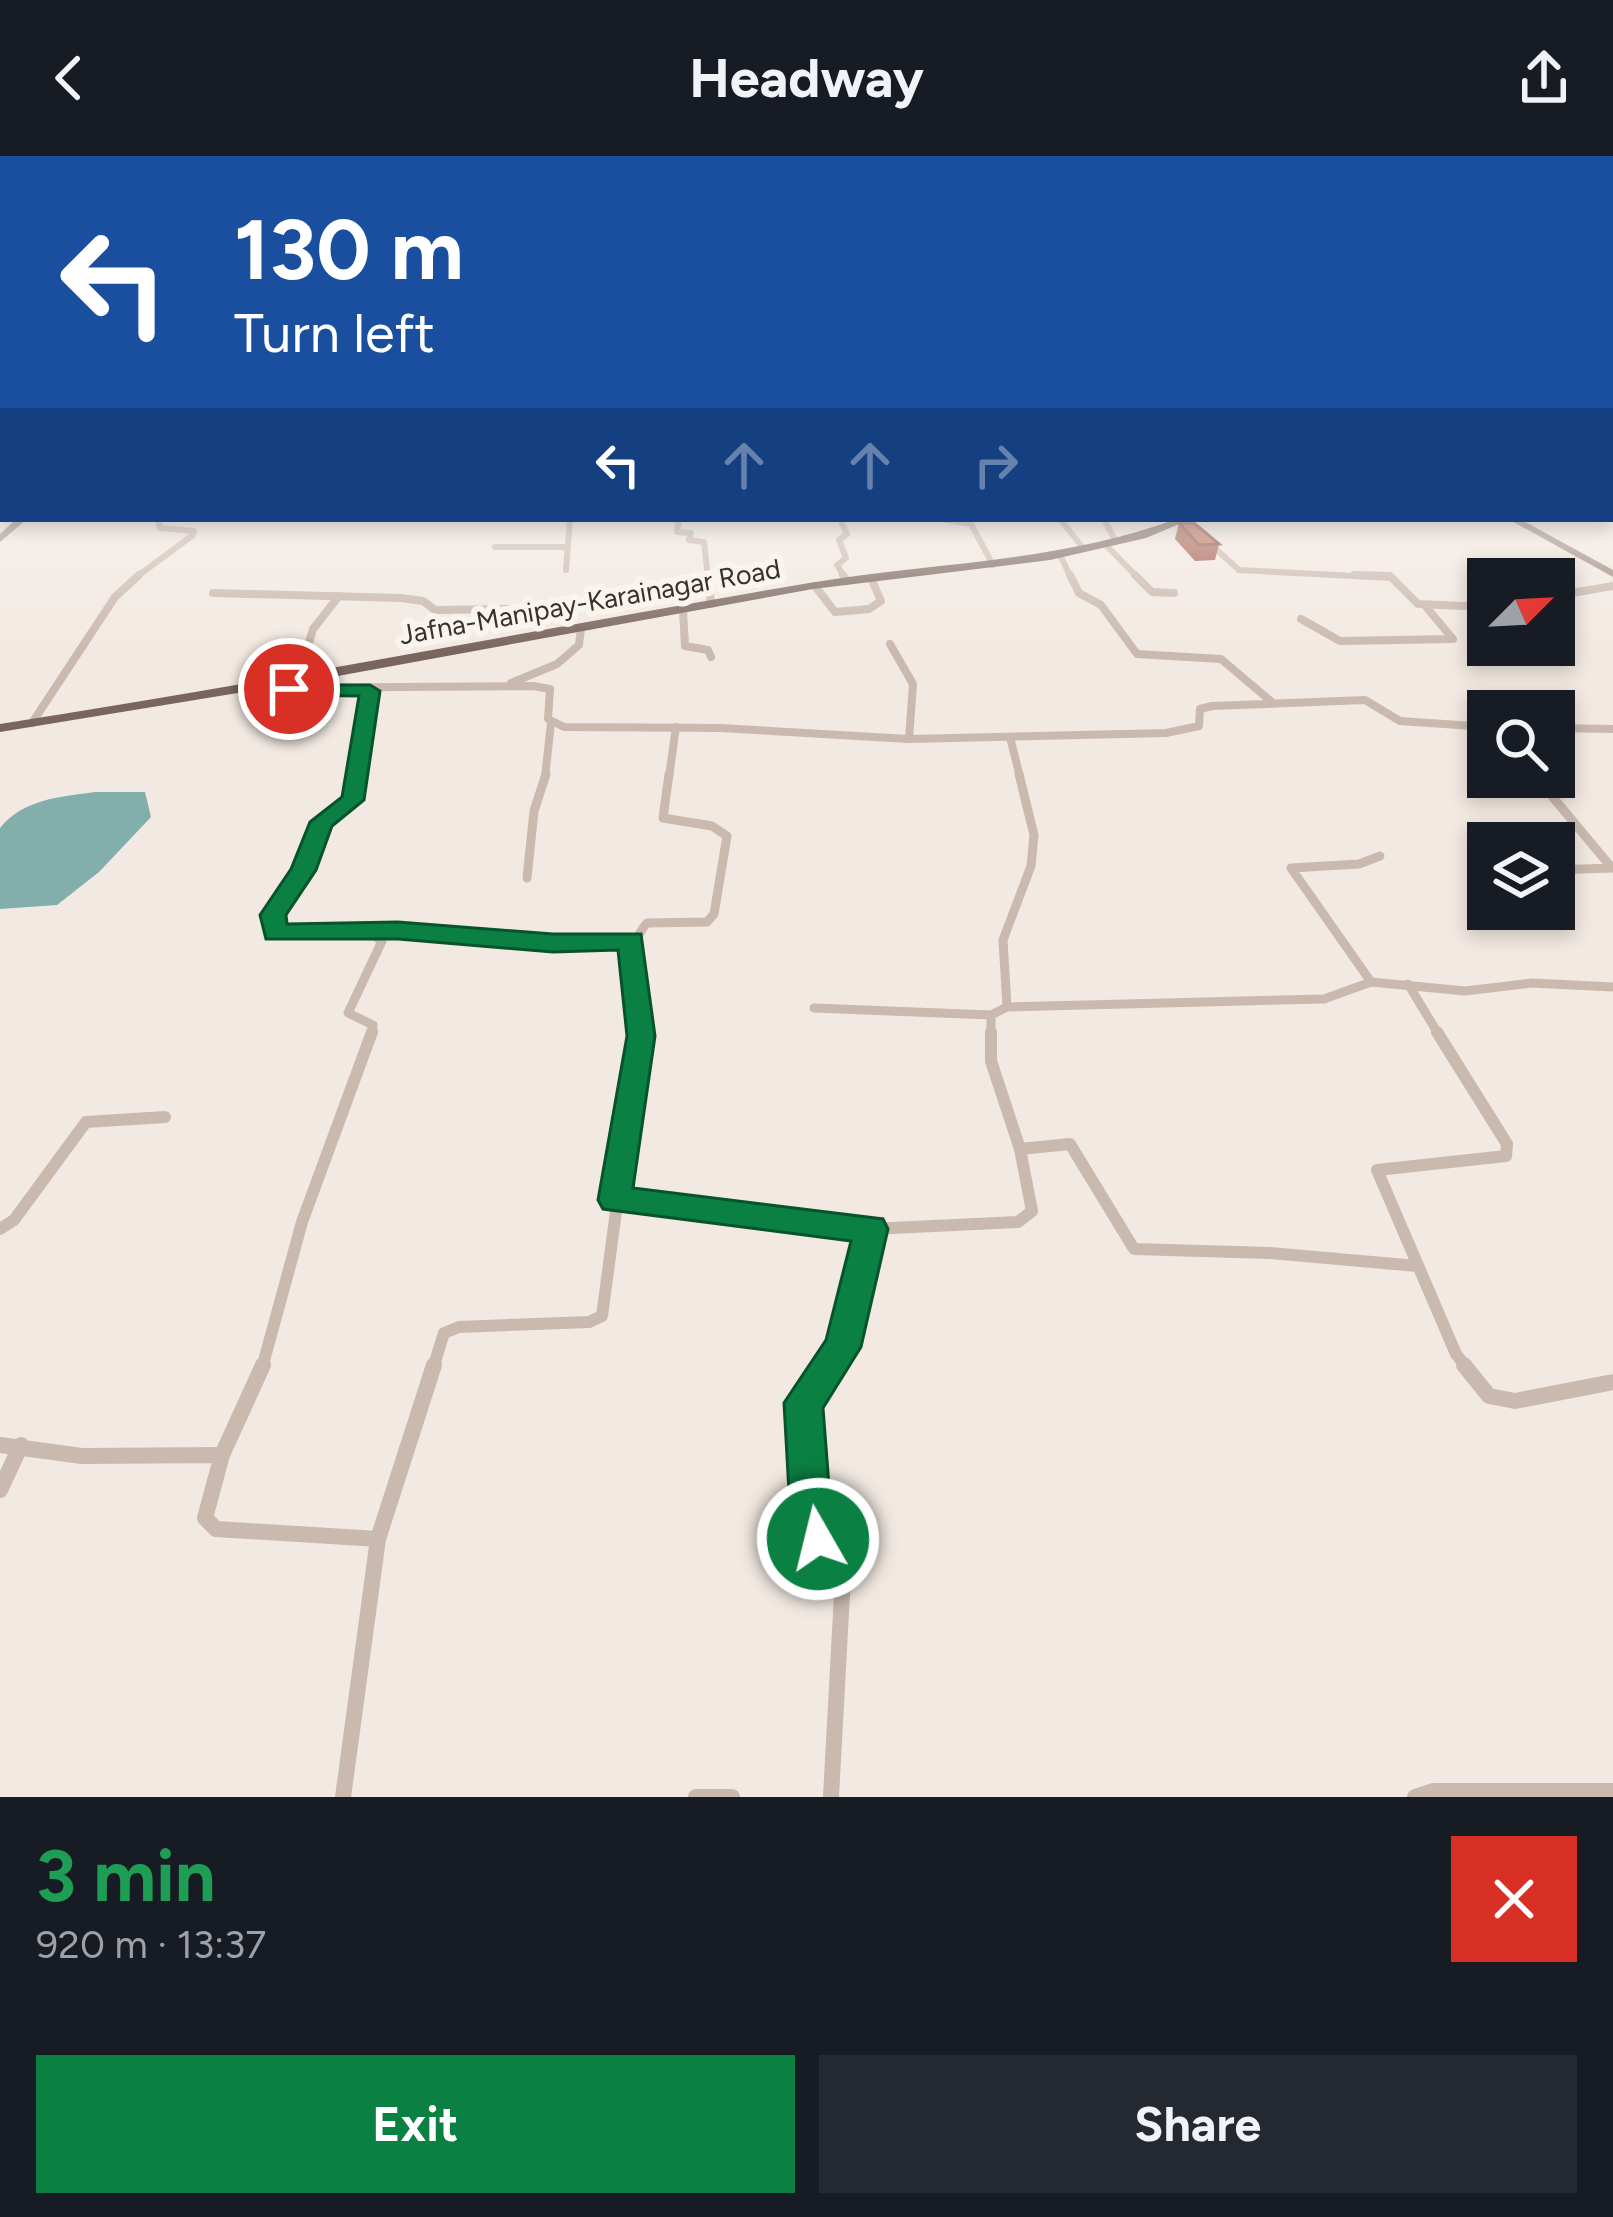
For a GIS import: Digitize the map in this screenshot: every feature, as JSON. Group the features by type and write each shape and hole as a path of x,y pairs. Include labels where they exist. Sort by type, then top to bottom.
{"main road":[{"path":"1518,522 1613,574"},
{"name":"Jafna-Manipay-Karainagar Road","path":"0,728 256,688 847,580 993,565 1187,523"}],"street":[{"path":"32,723 115,597 154,560 193,536 194,531 186,528 160,528 159,522"},
{"path":"566,570 569,522"},
{"path":"679,522 677,532 691,532 689,540 704,542 711,604"},
{"path":"841,522 847,534 839,540 846,559 837,565 847,580"},
{"path":"959,522 971,524 993,565"},
{"path":"1062,522 1083,548"},
{"path":"1104,522 1111,543 1152,592 1174,593"},
{"path":"1203,537 1239,570 1390,576 1453,639 1340,641 1301,620"},
{"path":"495,547 565,547"},
{"path":"1059,553 1079,593 1101,605 1137,654 1222,659 1273,703"},
{"path":"815,586 835,612 868,609 881,601 871,578"},
{"path":"1575,592 1613,586"},
{"path":"213,592 401,598 435,610 506,609"},
{"path":"298,680 314,629 339,596"},
{"path":"1426,607 1467,607"},
{"path":"683,610 685,646 708,650 711,657"},
{"path":"496,688 557,664 579,645 580,628"},
{"path":"890,644 913,684 909,739"},
{"path":"256,688 550,689 549,765 534,811 527,878"},
{"path":"370,691 352,800 321,822 303,870 273,915 275,933 398,931 553,943 632,940"},
{"path":"550,723 909,739 1010,737 1192,730 1199,726 1200,709 1365,700 1400,721 1467,726"},
{"path":"343,1797 378,1539 444,1333 459,1327 590,1322 602,1316 614,1200 641,1036 631,977 632,940 647,923 696,925 714,914 727,836 712,826 663,818 676,728"},
{"path":"1575,728 1613,729"},
{"path":"1007,1007 1001,967 1003,940 1031,866 1034,835 1010,737"},
{"path":"1554,798 1574,822"},
{"path":"1575,824 1612,868 1575,869"},
{"path":"1371,982 1291,868 1359,864 1380,856"},
{"path":"370,933 382,941 348,1013 373,1025 370,1044 302,1222 260,1378 222,1455 205,1518 216,1528 378,1539"},
{"path":"814,1009 992,1015 1007,1007 1324,999 1371,982 1465,991 1532,983 1613,987"},
{"path":"1408,984 1507,1144 1506,1156 1377,1170 1456,1354 1489,1396 1515,1401 1613,1382"},
{"path":"614,1200 871,1229 1018,1222 1032,1211 1019,1149 991,1061 992,1015"},
{"path":"0,1229 14,1220 86,1122 165,1117"},
{"path":"1019,1149 1070,1144 1133,1249 1270,1253 1417,1266"},
{"path":"831,1797 843,1576 840,1562 812,1528 803,1403 843,1347 871,1229"},
{"path":"0,1445 21,1444 82,1456 222,1455"},
{"path":"0,1490 21,1444"},
{"path":"1415,1797 1433,1791 1613,1791"},
{"path":"696,1797 733,1797"}],"water":[{"path":"95,792 145,792 151,817 99,872 57,905 0,909 0,828 31,805"}],"building":[{"path":"1179,523 1194,523 1219,544 1199,545"}],"route":[{"path":"289,689 370,691 352,800 321,822 303,870 273,915 275,933 398,931 553,943 632,940 631,977 641,1036 614,1200 871,1229 843,1347 803,1403 812,1528 818,1539"}]}
